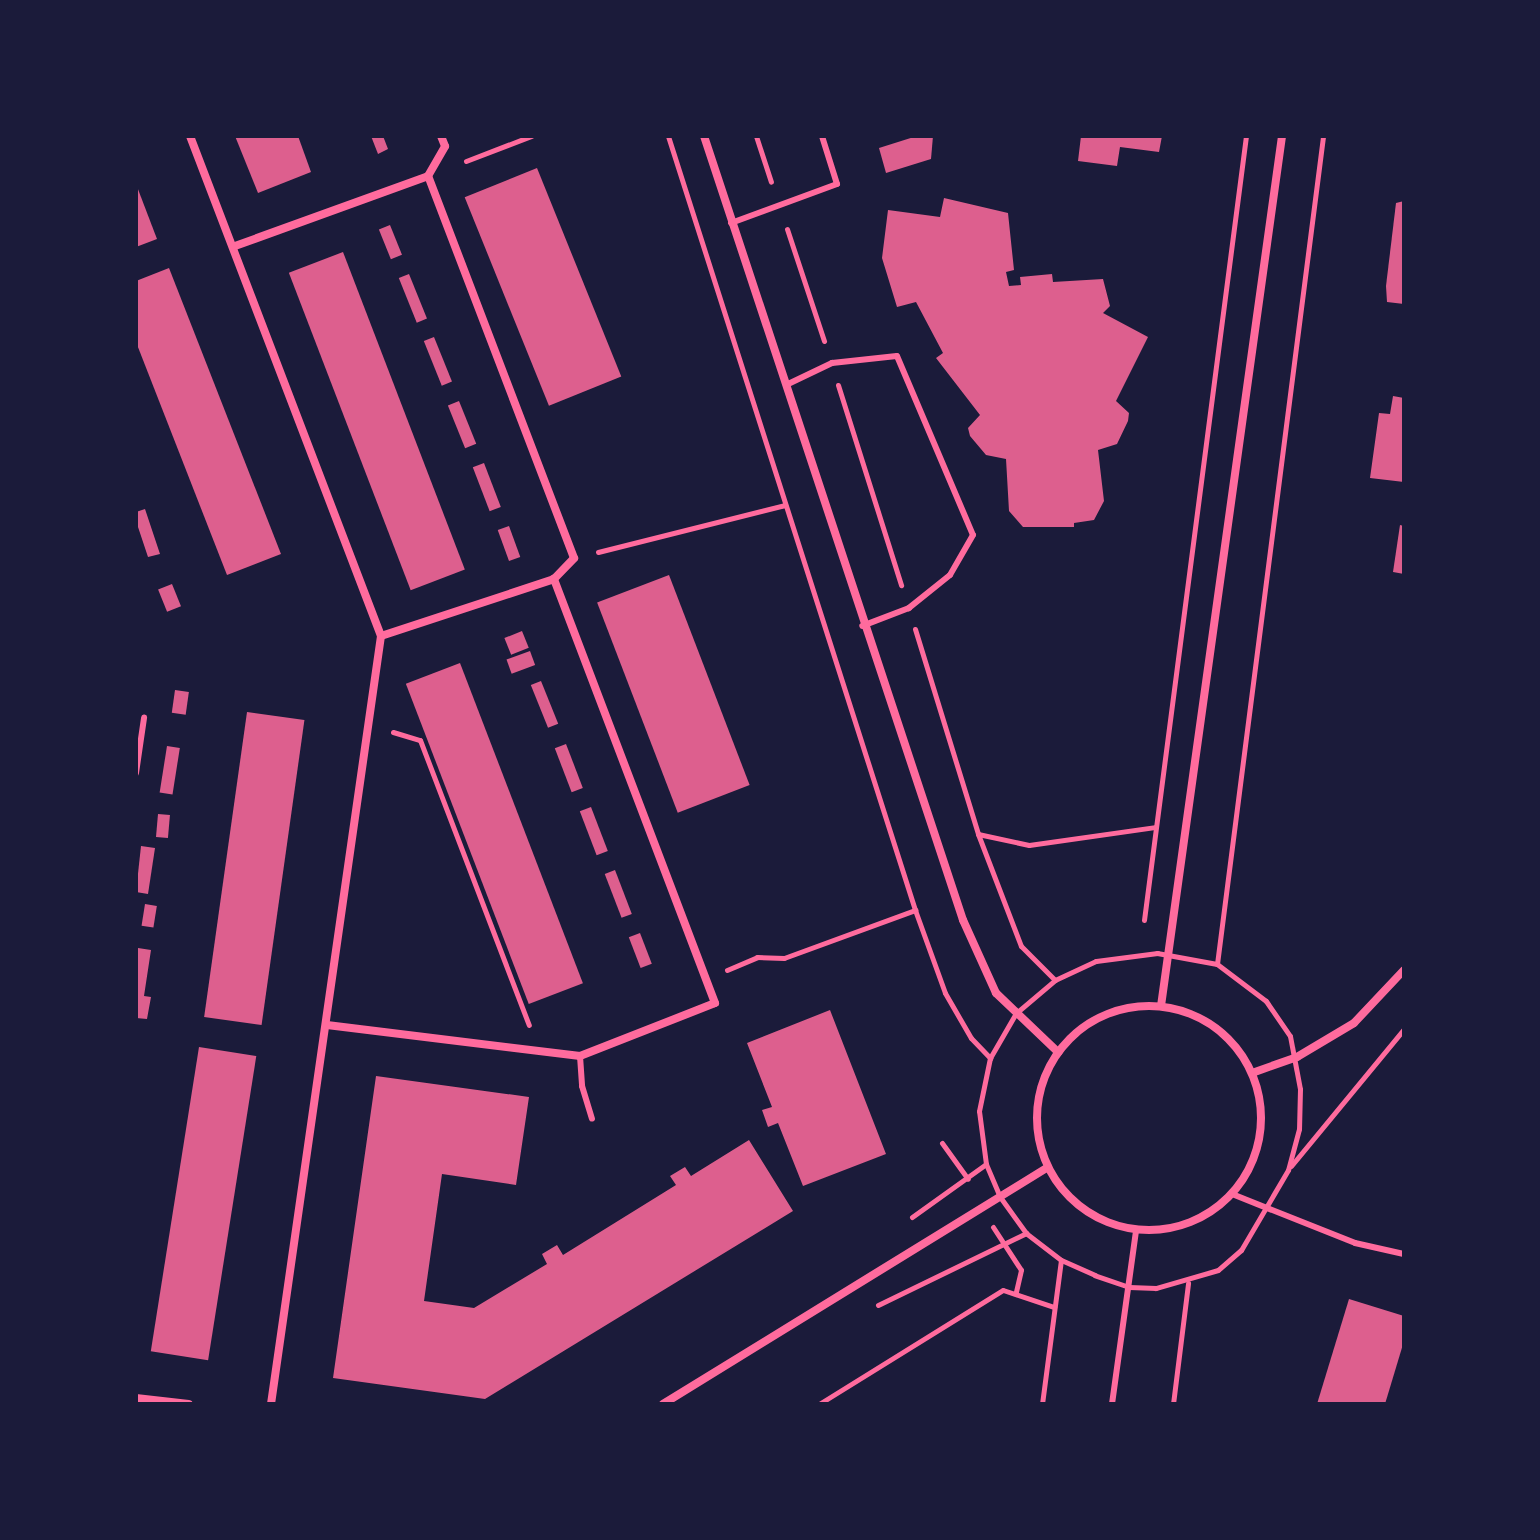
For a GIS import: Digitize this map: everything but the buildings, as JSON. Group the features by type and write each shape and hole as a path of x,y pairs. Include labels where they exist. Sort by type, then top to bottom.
{"street":[{"path":"190,136 235,246 381,636 271,1404"},
{"path":"235,246 428,176 445,146 441,136"},
{"path":"704,136 862,626 963,920 996,993 1058,1052"},
{"path":"1161,1006 1282,136"},
{"path":"381,636 554,579 574,558 428,176"},
{"path":"327,1025 580,1056 715,1003 554,579"},
{"path":"1252,1073 1297,1057 1354,1023 1404,970"},
{"path":"1161,1006 1209,1022 1235,1045 1252,1073 1259,1094 1260,1136 1245,1177 1232,1194 1189,1223 1136,1230 1084,1210 1048,1167 1037,1108 1058,1052 1104,1015 1161,1006"},
{"path":"663,1404 1048,1167"},
{"path":"136,1398 189,1404"}],"lane":[{"path":"731,223 837,184 822,136"},
{"path":"784,386 832,363 897,356 973,535 950,575 909,608 862,626"},
{"path":"136,770 144,718"},
{"path":"580,1056 582,1086 592,1119"},
{"path":"1232,1194 1268,1211 1355,1243 1404,1254"},
{"path":"1112,1404 1136,1230"}],"path":[{"path":"428,176 531,136"},
{"path":"668,136 915,910 945,993 971,1038 990,1058"},
{"path":"756,136 832,363 978,834 1021,946 1055,980 1096,961 1140,953"},
{"path":"1142,937 1246,136"},
{"path":"1173,1404 1188,1283 1218,1270 1241,1250 1268,1211 1288,1170 1299,1129 1297,1057 1285,1027 1266,1001 1217,964 1323,136"},
{"path":"574,558 785,505"},
{"path":"369,725 420,740 539,1051"},
{"path":"978,834 1029,845 1155,827"},
{"path":"706,979 757,957 784,958 915,910"},
{"path":"1288,1170 1404,1029"},
{"path":"1042,1404 1061,1260"},
{"path":"819,1404 1003,1290 1054,1307"},
{"path":"838,1392 838,1404"}]}
